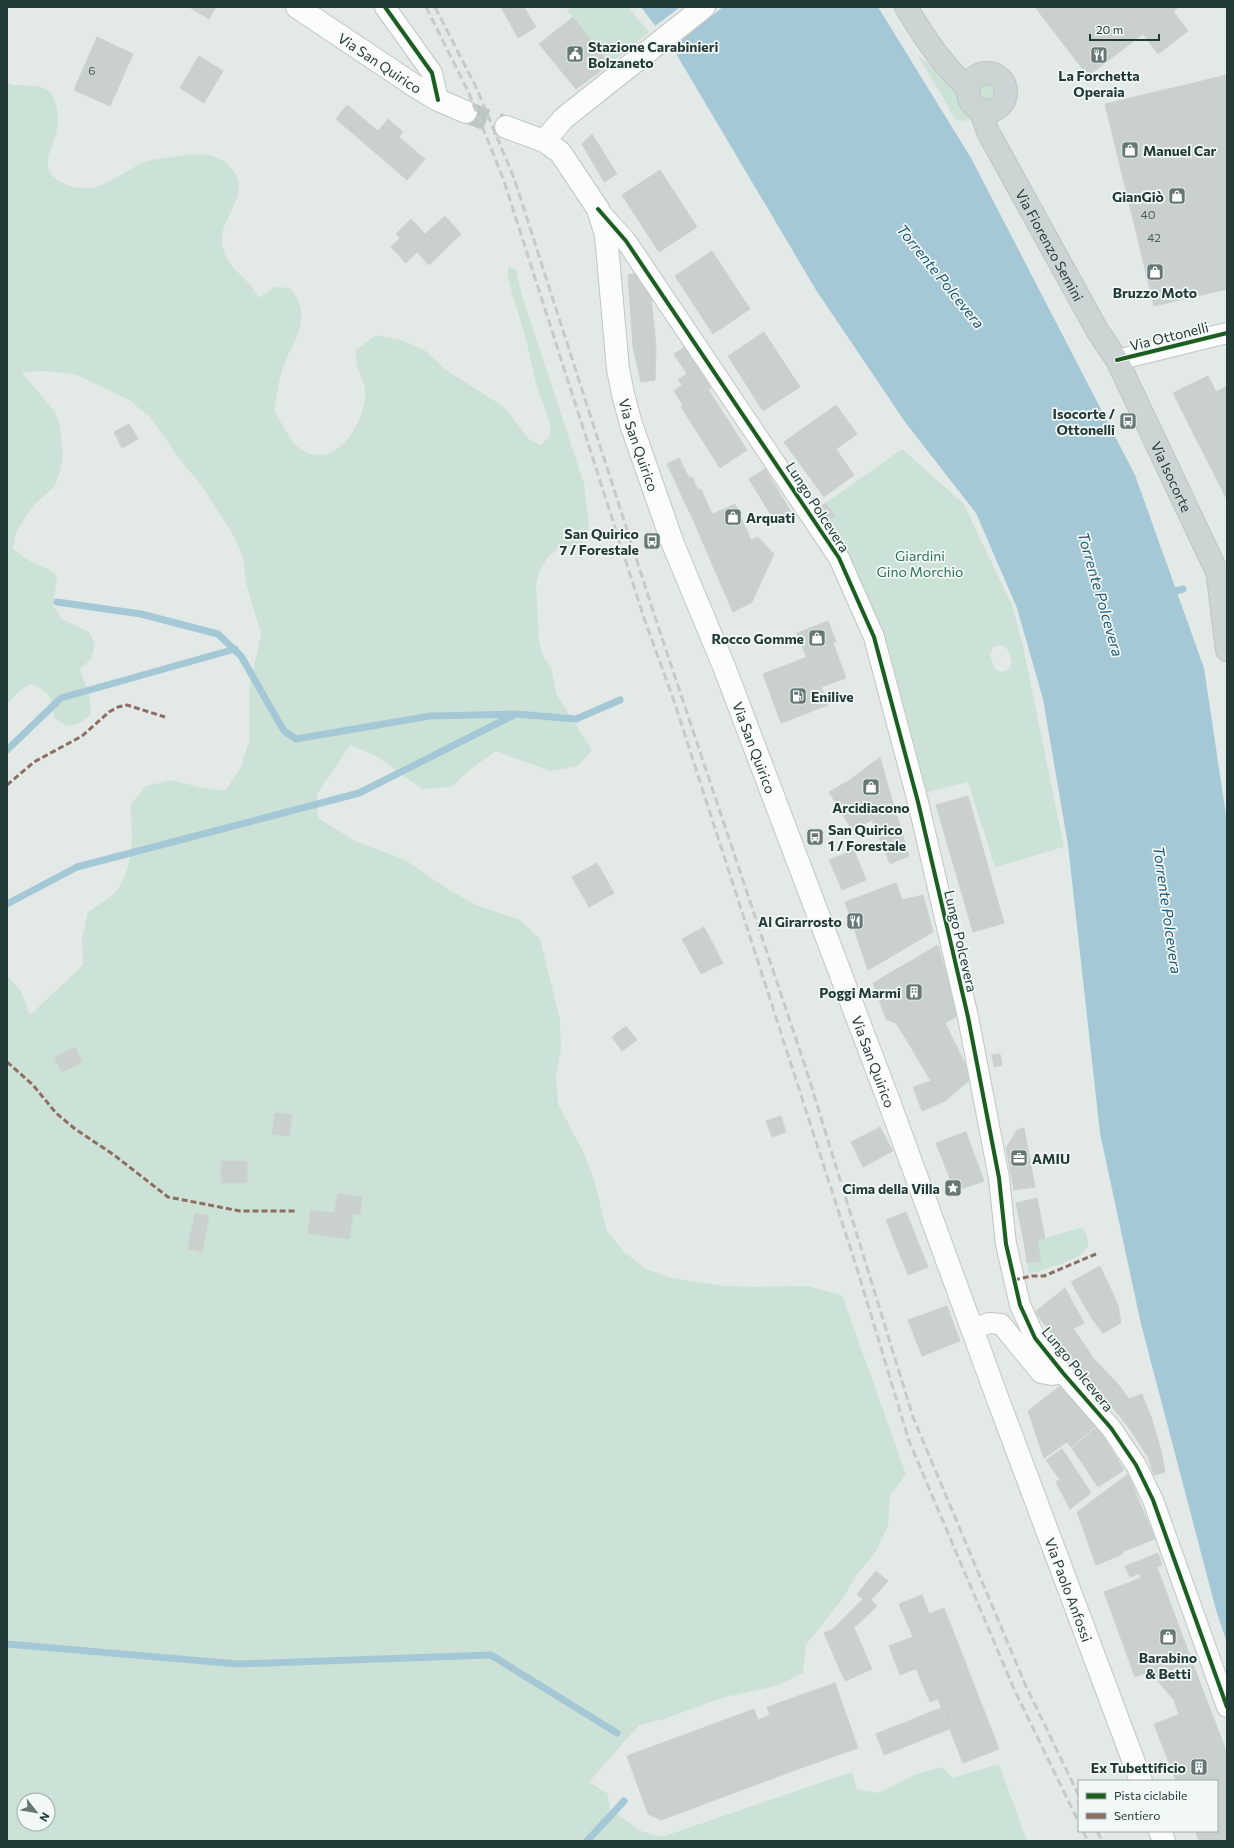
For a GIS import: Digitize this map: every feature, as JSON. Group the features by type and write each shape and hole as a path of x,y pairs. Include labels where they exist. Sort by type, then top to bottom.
{"main road":[{"name":"Via San Quirico","path":"297,7 438,100 466,112"},
{"path":"544,141 564,118 704,7"},
{"name":"Via Fiorenzo Semini","path":"906,7 916,23 965,81 968,97 973,106 986,116 1097,330 1117,360"},
{"path":"965,81 980,74 989,72 998,75 1005,82 1007,91 1005,100 1000,107 986,116"},
{"name":"Via San Quirico","path":"506,127 544,141 560,152 598,210 606,235 618,369 631,424 673,544 725,669 766,776 888,1099 997,1397"},
{"name":"Via Isocorte","path":"1117,360 1227,592"},
{"path":"1217,570 1227,650"},
{"name":"Via Paolo Anfossi","path":"997,1397 1141,1780"}],"street":[{"path":"385,7 432,73 438,100"},
{"name":"Lungo Polcevera","path":"598,210 626,241 839,558 874,637 918,802 968,1017 999,1178 1006,1244 1020,1305 1035,1338 1111,1428 1139,1472 1153,1500 1227,1707"},
{"name":"Via Ottonelli","path":"1117,360 1227,333"},
{"name":"Lungo Polcevera","path":"972,1329 989,1323 1001,1324 1041,1373 1052,1375 1063,1373"}],"green space":[{"path":"571,7 628,7 649,32 611,63 567,10"},
{"path":"918,56 955,86 969,109 976,114 975,121 956,120"},
{"path":"988,76 994,77 1001,83 1004,92 1003,98 997,105 988,108 982,107 975,101 972,92 973,86 979,79"},
{"path":"7,82 11,85 41,87 49,91 55,101 58,124 48,158 49,171 53,177 73,187 94,187 104,184 145,162 193,154 212,156 221,160 235,173 239,182 239,191 222,234 224,252 233,267 255,291 258,298 276,287 290,288 297,299 301,309 300,328 281,373 274,411 295,444 311,454 324,455 336,450 346,441 354,430 364,402 365,389 357,366 356,350 376,335 401,340 426,351 446,370 504,407 529,439 541,445 550,436 550,423 536,384 527,343 508,279 508,266 516,270 522,296 584,484 589,526 586,540 574,546 560,547 548,557 540,570 536,584 539,642 543,656 551,668 557,695 592,750 578,766 550,771 496,751 472,768 451,787 422,789 376,756 350,745 317,794 318,818 355,841 405,860 451,891 476,905 520,920 540,939 560,1019 561,1049 556,1077 558,1104 584,1153 594,1180 607,1231 625,1253 648,1270 672,1278 725,1286 807,1286 842,1295 906,1474 890,1496 888,1526 875,1553 857,1574 843,1598 806,1645 803,1673 776,1686 721,1698 667,1718 639,1725 589,1782 608,1794 610,1810 643,1832 662,1837 852,1772 857,1789 878,1793 914,1775 942,1767 953,1778 999,1764 1027,1841 7,1841 7,976 21,991 30,1015 83,965 82,938 88,912 109,898 124,879 128,867 132,842 130,805 146,786 172,780 198,787 225,791 240,769 249,742 249,689 261,634 246,583 243,557 231,531 201,485 184,465 150,417 129,400 77,375 48,371 21,372 55,412 60,427 63,457 55,486 33,506 16,532 13,548 24,558 51,571 57,577 53,606 62,619 89,632 95,645 91,659 80,669 90,698 91,714 80,723 67,726 54,717 51,700 42,689 30,684 18,692 7,704"},
{"name":"Giardini Gino Morchio","path":"902,449 963,503 1012,605 1023,646 1064,847 995,867 968,782 924,793 881,636 835,530 828,522 835,516 826,503","holes":["1001,645 1008,650 1012,663 1008,670 1001,672 995,669 990,655 993,647"]},
{"path":"1080,1228 1084,1229 1088,1239 1088,1245 1080,1255 1053,1267 1029,1274 1024,1242 1045,1238"}],"water":[{"name":"Torrente Polcevera","path":"641,7 878,7 971,158 1135,475 1204,668 1227,822 1227,1643 1216,1610 1141,1324 1100,1133 1068,845 1043,699 1017,608 976,513 905,422 816,290 675,52"}],"pier":[{"path":"680,7 723,7 672,48 655,26"}],"building":[{"path":"189,7 216,7 209,19"},
{"path":"501,7 524,7 536,27 518,38"},
{"path":"1035,7 1179,7 1173,11 1188,31 1158,54 1143,34 1088,76"},
{"name":"Stazione Carabinieri Bolzaneto","path":"573,17 610,64 576,89 539,44"},
{"path":"97,37 133,54 110,106 74,90"},
{"path":"199,56 223,71 204,103 180,88"},
{"name":"GianGiò","path":"1227,75 1227,289 1154,306 1105,104"},
{"path":"347,105 378,131 388,119 403,132 399,137 425,159 407,180 336,119"},
{"path":"592,134 617,174 604,182 582,144"},
{"path":"660,170 697,227 659,252 622,195"},
{"path":"445,216 461,234 429,265 417,252 406,263 391,247 400,238 396,234 411,219 425,234"},
{"path":"712,251 750,309 713,334 675,276"},
{"path":"635,273 651,298 656,347 655,380 641,382 633,347 628,275"},
{"path":"764,332 800,387 763,411 728,356"},
{"path":"685,347 711,388 683,405 674,391 682,385 678,380 687,374 674,354"},
{"path":"1208,376 1216,392 1227,386 1227,500 1173,393"},
{"path":"708,389 747,450 720,468 681,407"},
{"path":"836,405 857,434 836,449 854,475 824,497 784,442"},
{"path":"129,424 138,439 122,448 114,432"},
{"path":"679,458 689,478 692,477 698,490 701,489 712,514 694,522 667,464"},
{"path":"765,469 793,515 777,525 749,479"},
{"path":"826,503 835,516 827,521 818,508"},
{"path":"735,504 751,540 758,537 774,554 752,602 733,612 694,522"},
{"name":"Rocco Gomme","path":"828,621 836,642 805,654 797,633"},
{"path":"833,643 846,678 821,687 810,656 807,657 805,654"},
{"name":"Enilive","path":"810,656 828,705 781,723 763,674"},
{"name":"Arcidiacono","path":"880,757 890,793 866,805 850,780"},
{"path":"850,780 866,805 890,793 909,856 890,864 872,820 852,830 829,792"},
{"path":"968,796 1004,923 973,932 936,805"},
{"path":"854,850 866,880 842,890 829,860"},
{"path":"597,863 614,893 589,907 572,877"},
{"path":"896,883 902,900 923,895 933,932 868,970 845,902"},
{"path":"704,927 723,963 701,974 682,939"},
{"name":"Poggi Marmi","path":"938,945 954,1001 938,1010 933,1003 897,1024 886,1019 873,983"},
{"path":"954,1001 958,1016 945,1023 972,1078 945,1101 922,1111 913,1087 931,1081 897,1024 933,1003 938,1010"},
{"path":"626,1026 637,1040 622,1051 612,1037"},
{"path":"75,1047 82,1062 62,1072 54,1058"},
{"path":"1000,1054 1002,1065 994,1067 992,1055"},
{"path":"275,1113 292,1115 289,1136 272,1134"},
{"path":"781,1116 786,1132 772,1137 766,1121"},
{"path":"880,1127 893,1151 863,1167 851,1142"},
{"name":"AMIU","path":"1024,1128 1035,1187 1014,1190 1006,1148 1017,1130"},
{"path":"966,1132 984,1181 955,1191 936,1143"},
{"path":"221,1161 247,1161 247,1183 221,1183"},
{"path":"338,1193 362,1197 360,1214 334,1213"},
{"path":"1037,1198 1045,1238 1024,1242 1016,1203"},
{"path":"311,1210 334,1213 353,1213 349,1239 308,1233"},
{"path":"906,1212 928,1267 908,1275 886,1220"},
{"path":"195,1213 209,1216 202,1252 188,1249"},
{"path":"1037,1239 1041,1261 1027,1263 1024,1242"},
{"path":"1100,1266 1118,1305 1121,1323 1103,1333 1092,1319 1071,1282"},
{"path":"1065,1288 1084,1323 1055,1338 1035,1312"},
{"path":"947,1306 960,1341 922,1356 908,1320"},
{"path":"1073,1328 1094,1359 1081,1370 1055,1338"},
{"path":"1094,1359 1118,1384 1103,1395 1081,1370"},
{"path":"1065,1382 1096,1426 1071,1447 1067,1442 1044,1458 1028,1411"},
{"path":"1118,1384 1129,1399 1142,1394 1151,1417 1129,1428 1103,1395"},
{"path":"1151,1417 1161,1450 1148,1457 1129,1428"},
{"path":"1097,1427 1124,1470 1098,1487 1072,1448"},
{"path":"1062,1449 1080,1476 1070,1482 1066,1476 1060,1480 1046,1460"},
{"path":"1161,1450 1165,1472 1154,1475 1148,1457"},
{"path":"1128,1474 1155,1539 1122,1552 1114,1533 1119,1532 1100,1495"},
{"path":"1066,1476 1070,1482 1080,1476 1091,1493 1070,1509 1056,1482"},
{"path":"1100,1495 1119,1532 1114,1533 1123,1554 1096,1565 1077,1512"},
{"path":"1158,1553 1162,1565 1146,1571 1141,1560"},
{"path":"1141,1560 1146,1571 1130,1577 1125,1566"},
{"path":"1157,1567 1190,1656 1135,1677 1104,1592 1141,1578 1139,1573"},
{"path":"876,1571 888,1581 871,1600 877,1606 854,1628 872,1669 845,1681 824,1633 833,1629 863,1599 857,1594"},
{"path":"922,1595 929,1614 944,1608 999,1749 963,1763 938,1699 957,1691 944,1657 900,1675 889,1646 913,1637 899,1604"},
{"path":"1190,1656 1208,1704 1179,1715 1174,1700 1149,1671"},
{"path":"944,1657 957,1691 930,1702 916,1668"},
{"path":"835,1683 858,1748 790,1772 767,1707"},
{"name":"Ex Tubettificio","path":"1208,1704 1227,1753 1227,1841 1199,1841 1195,1832 1218,1832 1218,1780 1176,1780 1154,1724"},
{"path":"941,1708 949,1729 884,1755 876,1734"},
{"path":"754,1709 758,1720 770,1715 790,1772 661,1820 648,1814 627,1756"}],"waterway":[{"path":"1168,593 1183,589"},
{"path":"57,602 141,614 218,634 241,656 284,731 296,739 430,716 516,714 576,719 620,700"},
{"path":"7,750 61,698 235,649"},
{"path":"7,904 77,867 359,793 514,715"},
{"path":"7,1644 238,1664 491,1655 617,1733"},
{"path":"587,1841 624,1801"}],"tunnel":[{"path":"466,112 506,127"}],"railway":[{"path":"426,7 468,91 503,178 644,618 674,701 859,1275 909,1441 1014,1689 1078,1821"},
{"path":"435,7 476,87 514,178 655,617 807,1072 913,1417 1025,1684 1078,1794"},
{"path":"1084,1832 1088,1841"},
{"path":"1098,1832 1102,1841"}],"marked path":[{"path":"7,785 34,762 82,736 109,712 118,707 127,705 165,717"},
{"path":"7,1062 33,1085 56,1113 75,1129 114,1155 168,1197 240,1211 295,1211"},
{"path":"1014,1280 1032,1276 1044,1276 1096,1254"}],"cycle path":[{"path":"385,7 432,73 438,100"},
{"path":"598,209 626,241 839,558 874,637 918,802 968,1017 999,1178 1006,1244 1020,1305 1035,1338 1111,1428 1136,1465 1153,1500 1227,1707"},
{"path":"1117,360 1227,333"}],"place":[{"name":"Stazione Carabinieri Bolzaneto","path":"575,54"},
{"name":"La Forchetta Operaia","path":"1099,55"},
{"name":"Manuel Car","path":"1130,150"},
{"name":"GianGiò","path":"1177,196"},
{"name":"Bruzzo Moto","path":"1155,272"},
{"name":"Isocorte / Ottonelli","path":"1128,421"},
{"name":"Arquati","path":"733,517"},
{"name":"San Quirico 7 / Forestale","path":"652,541"},
{"name":"Rocco Gomme","path":"817,638"},
{"name":"Enilive","path":"798,696"},
{"name":"Arcidiacono","path":"871,787"},
{"name":"San Quirico 1 / Forestale","path":"815,837"},
{"name":"Al Girarrosto","path":"855,921"},
{"name":"Poggi Marmi","path":"914,992"},
{"name":"AMIU","path":"1019,1158"},
{"name":"Cima della Villa","path":"953,1188"},
{"name":"Barabino & Betti","path":"1168,1637"},
{"name":"Ex Tubettificio","path":"1199,1767"}]}
